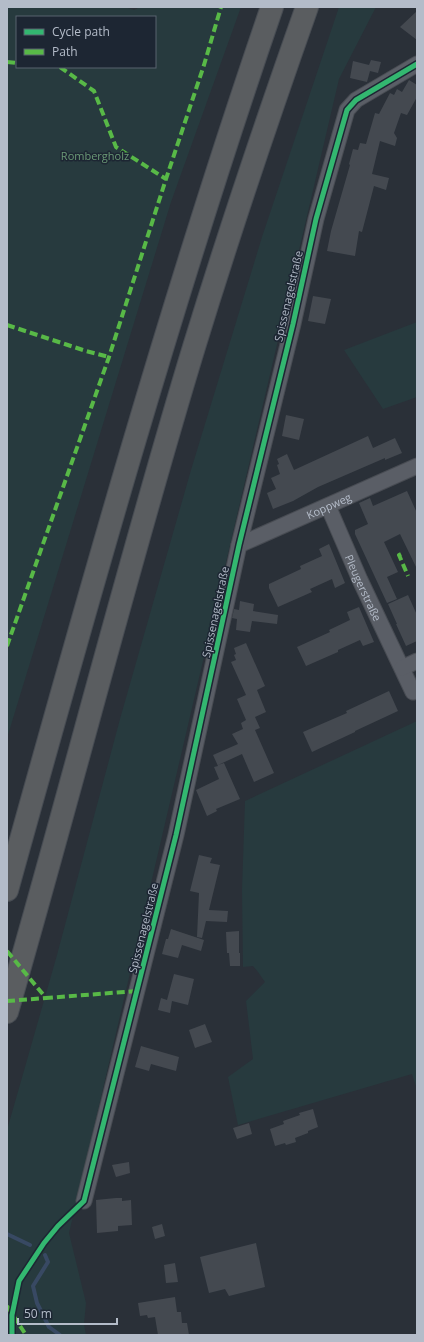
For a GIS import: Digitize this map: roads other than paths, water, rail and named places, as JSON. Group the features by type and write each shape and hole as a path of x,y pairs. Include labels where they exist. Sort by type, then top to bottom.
{"highway":[{"path":"7,890 134,438 164,337 210,190 272,7"},
{"path":"7,1012 63,808 192,356 271,109 307,7"}],"street":[{"name":"Spissenagelstraße","path":"84,1201 176,834 239,545 293,324 316,219 347,110 356,100 417,64"},
{"name":"Koppweg","path":"239,545 417,466"},
{"name":"Pleugerstraße","path":"328,506 360,580 413,692"},
{"path":"402,668 417,661"}],"waterway":[{"path":"7,1234 30,1245"},
{"path":"45,1255 48,1262 33,1286 37,1303 49,1327 60,1335"}],"park label":[{"name":"Rombergholz","path":"95,155"}]}
